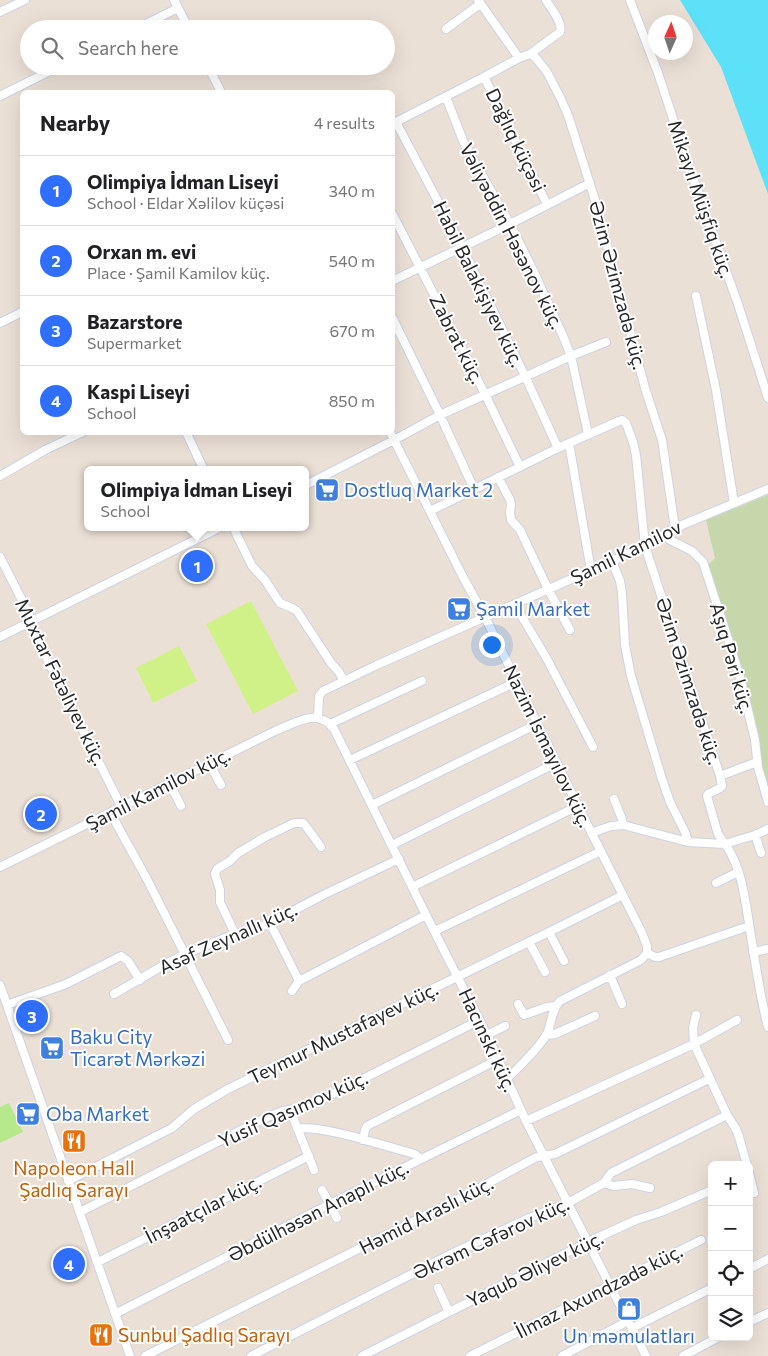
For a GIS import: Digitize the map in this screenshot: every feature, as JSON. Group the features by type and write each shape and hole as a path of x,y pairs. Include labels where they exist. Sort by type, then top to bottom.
{"street":[{"path":"0,12 25,0"},
{"path":"395,122 530,54 560,32 562,28 560,23 546,0"},
{"name":"Mikayıl Müşfiq küç.","path":"630,0 658,73 687,162 738,304 768,398"},
{"path":"446,29 479,2 519,58"},
{"path":"150,20 176,4 184,20"},
{"name":"Əzim Əzimzadə küç.","path":"530,54 547,72 560,97 568,115 590,183 645,388 662,440 675,528"},
{"path":"0,96 42,75"},
{"path":"212,75 220,90"},
{"name":"Dağlıq küçəsi","path":"484,77 547,204"},
{"name":"Vəliyəddin Həsənov küç.","path":"446,97 464,143 510,224 536,276 570,356 588,434"},
{"name":"Habil Balakişiyev küç.","path":"395,125 462,247 558,448"},
{"path":"395,280 590,183"},
{"name":"Zabrat küç.","path":"395,219 485,394 520,467"},
{"path":"696,296 716,390 734,503"},
{"path":"0,323 20,313"},
{"path":"395,323 474,489"},
{"path":"309,483 440,415 570,356 606,342"},
{"name":"Əzim Əzimzadə küç.","path":"588,434 619,421 624,421 632,439 636,455 645,546 720,776 722,784 720,788 709,793 707,796 718,834 725,844"},
{"path":"430,511 588,434"},
{"path":"0,476 45,450 77,435"},
{"path":"187,435 202,466"},
{"name":"Nazim İsmayılov küç.","path":"392,435 642,933 647,946 647,953"},
{"path":"569,443 591,571"},
{"path":"498,477 510,500 512,520 520,530 570,630"},
{"name":"Şamil Kamilov","path":"485,618 612,562 645,546 675,528 768,489"},
{"path":"0,637 213,531"},
{"path":"235,531 252,566 265,580 280,603 297,611 344,681"},
{"name":"Aşıq Pəri küç.","path":"664,534 670,540 692,551 703,562 741,681 755,740 757,762 768,802"},
{"name":"Muxtar Fətəliyev küç.","path":"0,557 26,608 37,638 122,808"},
{"path":"612,562 620,581 622,593 625,645 631,676 662,779 688,842"},
{"path":"515,605 547,659 593,747"},
{"path":"422,681 330,724 318,717 320,694 377,665 485,618"},
{"path":"350,760 516,682"},
{"name":"Şamil Kamilov küç.","path":"0,867 111,814 209,763 284,728 309,718 318,717"},
{"name":"Hacınski küç.","path":"330,724 334,728 488,1036 526,1121 646,1356"},
{"path":"372,805 537,724"},
{"path":"720,776 757,762"},
{"path":"209,763 221,785"},
{"path":"392,845 556,764"},
{"path":"170,784 181,806"},
{"path":"614,799 623,825"},
{"path":"412,887 578,806"},
{"path":"111,814 148,881 228,1040"},
{"path":"235,934 220,902 217,869 230,861 238,853 265,837 297,822 308,828 321,847"},
{"path":"591,833 611,826 623,825 688,842 725,844 768,829"},
{"path":"755,835 761,853"},
{"path":"725,844 738,872 746,905 763,1009 768,1027"},
{"path":"434,931 601,851"},
{"name":"Asəf Zeynallı küç.","path":"114,994 185,954 235,934 256,929 270,923 323,895 399,859"},
{"path":"716,883 738,872"},
{"name":"Teymur Mustafayev küç.","path":"68,1180 172,1128 194,1109 228,1089 623,895"},
{"path":"292,990 299,981 426,915"},
{"path":"270,923 299,981"},
{"path":"518,1004 524,1015 555,1006 565,998 641,960 647,953 655,957 664,956 749,926"},
{"path":"549,932 564,961"},
{"path":"529,942 545,972"},
{"path":"753,952 768,949"},
{"path":"7,1005 66,984 121,956 128,961 140,980"},
{"path":"610,976 622,1004"},
{"path":"0,985 2,997 7,1005 130,1356"},
{"path":"507,1078 546,1035 555,1006"},
{"path":"696,1015 693,1028 694,1044 709,1079 727,1115 736,1128 746,1161"},
{"path":"546,1035 555,1034 595,1016"},
{"name":"Yusif Qasımov küç.","path":"80,1212 265,1118 317,1103 480,1020"},
{"path":"526,1121 694,1044 737,1020"},
{"path":"488,1036 505,1026"},
{"path":"363,1140 367,1126 499,1059"},
{"name":"Həmid Araslı küç.","path":"145,1356 459,1199 531,1160 555,1154 709,1079"},
{"path":"290,1110 314,1170"},
{"name":"Əbdülhəsən Anaplı küç.","path":"115,1314 330,1204 521,1110"},
{"name":"Əkrəm Cəfərov küç.","path":"251,1356 451,1254 533,1216 568,1203 604,1183 611,1173 727,1115"},
{"path":"297,1128 313,1129 363,1140 411,1153 420,1159"},
{"name":"İnşaatçılar küç.","path":"98,1262 308,1156"},
{"path":"604,1183 614,1186 632,1184 650,1188"},
{"path":"322,1190 337,1218"},
{"name":"Yaqub Əliyev küç.","path":"362,1356 588,1242 636,1220 657,1214 708,1192"},
{"name":"İlmaz Axundzadə küç.","path":"470,1356 701,1240"},
{"path":"753,1267 768,1259"},
{"path":"438,1288 449,1312"},
{"path":"562,1356 708,1290"},
{"path":"753,1320 768,1313"},
{"path":"683,1356 711,1341"}],"green space":[{"path":"768,495 768,785 759,761 707,566 715,558 706,520"},
{"path":"251,601 298,691 253,714 206,624"},
{"path":"179,646 197,681 153,703 136,668"},
{"path":"9,1103 23,1132 0,1143 0,1107"}],"water":[{"path":"680,0 768,0 768,194 721,67 693,21 693,15 689,15"}],"place":[{"name":"Dostluq Market 2","path":"327,490"},
{"name":"Olimpiya İdman Liseyi","path":"197,566"},
{"name":"Şamil Market","path":"459,609"},
{"name":"Orxan m. evi","path":"41,814"},
{"name":"Bazarstore","path":"32,1016"},
{"name":"Baku City Ticarət Mərkəzi","path":"52,1048"},
{"name":"Oba Market","path":"28,1114"},
{"name":"Napoleon Hall Şadlıq Sarayı","path":"74,1141"},
{"name":"Kaspi Liseyi","path":"69,1264"},
{"name":"Un məmulatları","path":"629,1309"},
{"name":"Sunbul Şadlıq Sarayı","path":"101,1335"}]}
